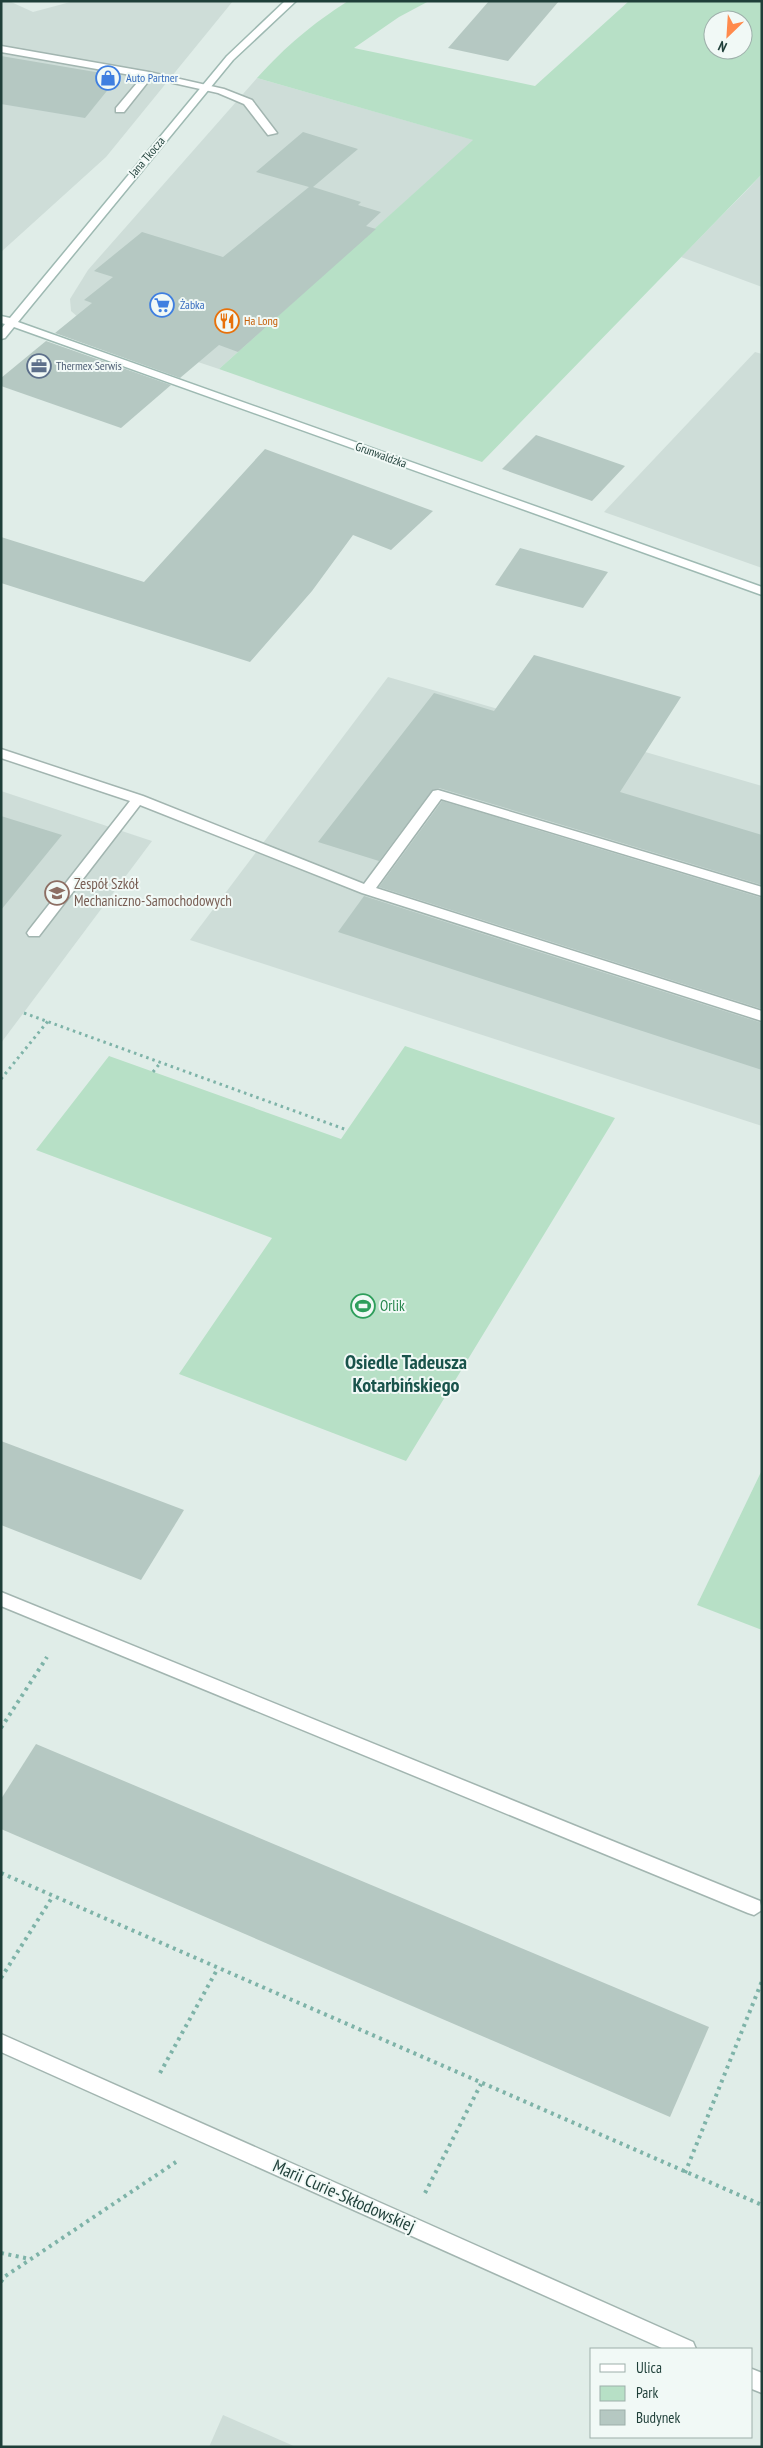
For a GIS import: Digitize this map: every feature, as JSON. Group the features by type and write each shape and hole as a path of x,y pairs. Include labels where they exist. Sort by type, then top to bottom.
{"street":[{"name":"Jana Tkocza","path":"1,336 205,88 248,40 291,1"},
{"path":"1,49 149,74 221,91 248,102 272,133"},
{"path":"120,110 149,74"},
{"name":"Grunwaldzka","path":"1,319 762,591"},
{"path":"1,753 138,799 367,890 762,1016"},
{"path":"367,890 438,794 762,892"},
{"path":"34,933 138,799"},
{"path":"1,1599 68,1624 754,1907"},
{"name":"Marii Curie-Skłodowskiej","path":"1,2042 684,2348"}],"path":[{"path":"24,1013 347,1130"},
{"path":"1,1079 48,1021"},
{"path":"153,1072 161,1062"},
{"path":"1,1728 68,1624"},
{"path":"1,1873 761,2205"},
{"path":"1,1978 53,1896"},
{"path":"142,2106 218,1968"},
{"path":"685,2173 762,1981"},
{"path":"409,2225 481,2084"},
{"path":"1,2282 4,2277 30,2259 186,2156 205,2134"},
{"path":"1,2253 30,2259"}],"shaded area":[{"path":"1,1 9,1 33,12 74,1 233,1 106,157 1,252"},
{"path":"257,78 474,140 219,369 87,325 71,311 70,299 88,270"},
{"path":"762,174 762,287 681,257 748,189"},
{"path":"755,352 762,354 762,568 604,512"},
{"path":"388,677 762,786 762,1126 190,940"},
{"name":"Zespół Szkół Mechaniczno-Samochodowych","path":"1,791 152,841 1,1043"},
{"path":"223,2415 296,2447 209,2447"}],"green space":[{"path":"348,1 429,1 399,17 354,48 535,86 629,1 762,1 762,174 482,462 219,369 473,140 257,78 289,45"},
{"name":"Orlik","path":"405,1046 615,1118 406,1461 179,1374 272,1238 36,1150 109,1056 341,1139"},
{"path":"762,1470 762,1630 697,1605"}],"building":[{"path":"489,1 559,1 508,61 448,48"},
{"path":"1,56 119,76 85,118 1,104"},
{"path":"303,132 358,149 313,187 361,202 358,205 381,212 366,226 376,229 238,352 219,345 180,378 55,333 92,303 84,300 113,277 94,271 142,232 223,257 309,187 256,172"},
{"path":"46,341 171,385 121,428 1,386 1,378"},
{"path":"536,435 625,466 592,501 502,469"},
{"path":"265,449 433,511 391,550 353,535 312,591 250,662 1,583 1,537 144,582"},
{"path":"520,548 608,572 583,608 495,585"},
{"path":"534,655 681,697 620,792 762,835 762,885 439,788 432,790 379,861 318,842 434,693 494,711"},
{"path":"442,801 762,898 762,1009 379,887"},
{"path":"1,816 62,835 1,910"},
{"path":"364,896 762,1023 762,1070 338,932"},
{"path":"1,1441 184,1510 141,1580 1,1525"},
{"path":"36,1744 709,2027 670,2117 1,1829 1,1799"}],"place":[{"name":"Auto Partner","path":"108,78"},
{"name":"Żabka","path":"162,305"},
{"name":"Ha Long","path":"227,321"},
{"name":"Thermex Serwis","path":"39,366"},
{"name":"Zespół Szkół Mechaniczno-Samochodowych","path":"57,893"},
{"name":"Orlik","path":"363,1306"}],"district":[{"name":"Osiedle Tadeusza Kotarbińskiego","path":"406,1374"}]}
